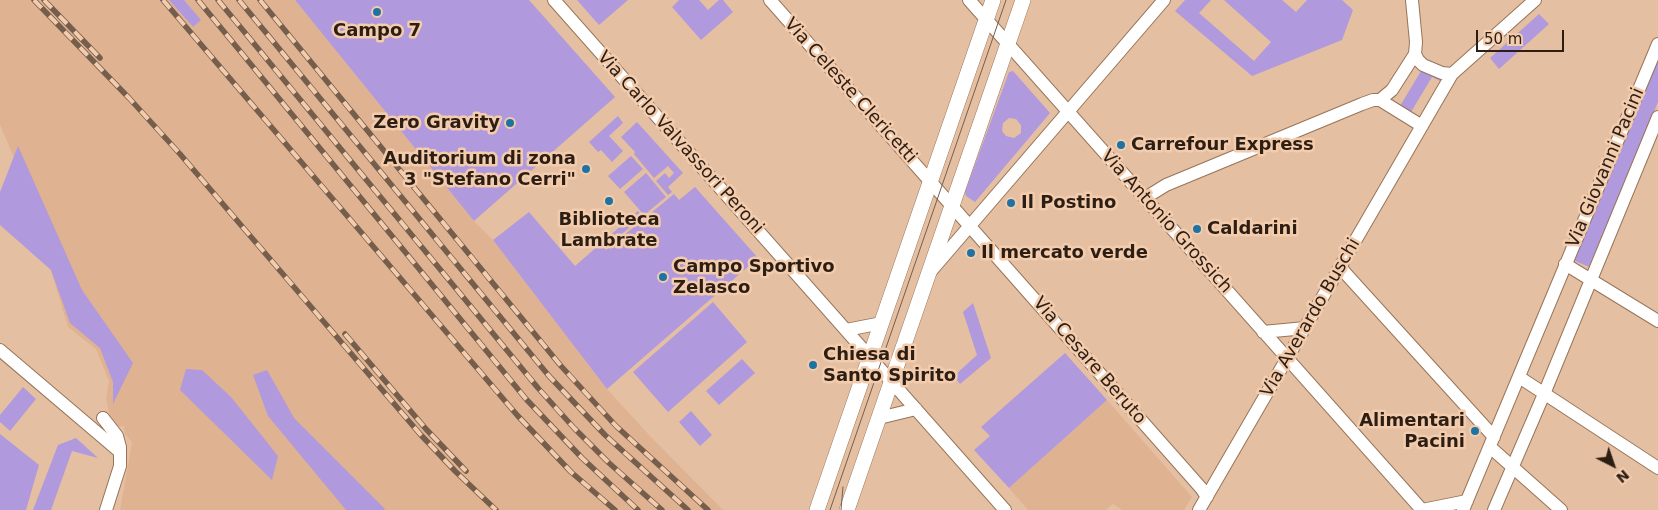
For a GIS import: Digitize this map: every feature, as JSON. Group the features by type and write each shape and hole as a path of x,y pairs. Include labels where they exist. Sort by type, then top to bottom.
{"street":[{"name":"Via Carlo Valvassori Peroni","path":"554,0 1005,510"},
{"name":"Via Celeste Clericetti","path":"770,0 953,206"},
{"name":"Via Antonio Grossich","path":"969,0 1422,510"},
{"path":"817,510 993,0"},
{"path":"850,507 1024,0"},
{"path":"930,273 1164,0"},
{"path":"1380,100 1392,90 1415,54 1416,42 1412,0"},
{"name":"Via Averardo Buschi","path":"1199,510 1452,74 1535,0"},
{"name":"Via Giovanni Pacini","path":"1422,510 1465,505 1658,44"},
{"path":"1415,54 1423,65 1438,72 1452,74"},
{"path":"1145,198 1166,184 1373,100 1380,100 1422,126"},
{"name":"Via Giovanni Pacini","path":"1494,510 1658,117"},
{"name":"Via Cesare Beruto","path":"953,206 1207,497"},
{"name":"Via Giovanni Pacini","path":"1566,264 1590,280"},
{"path":"1342,265 1342,269 1347,275 1512,467 1561,510"},
{"path":"1590,280 1658,321"},
{"path":"846,330 882,323"},
{"path":"1263,332 1305,328"},
{"path":"0,350 120,452"},
{"path":"1519,378 1658,468"},
{"path":"879,418 916,409"},
{"path":"103,418 117,436 120,452 120,466 106,510"}],"shaded area":[{"path":"0,0 169,0 193,27 200,20 184,0 295,0 474,221 493,240 607,389 723,510 120,510 132,442 125,434 124,426 115,427 110,417 106,398 109,381 96,349 68,327 24,181 0,125"},
{"path":"169,0 184,0 201,20 193,27"},
{"path":"295,0 529,0 615,97 474,221"},
{"path":"577,0 628,0 599,25"},
{"path":"679,0 699,0 708,10 719,0 723,0 733,12 701,40 672,7"},
{"path":"1185,0 1211,0 1199,13 1254,61 1271,42 1224,0 1282,0 1296,12 1307,0 1342,0 1353,10 1342,40 1252,76 1175,11"},
{"path":"1539,14 1549,24 1499,69 1490,58"},
{"path":"1658,56 1658,102 1589,267 1573,260"},
{"path":"1413,65 1441,79 1440,81 1432,77 1411,112 1400,106 1421,71"},
{"path":"1013,71 1050,113 975,202 966,196 965,192 1009,72","holes":["1009,118 1016,119 1021,125 1021,133 1014,138 1006,136 1002,131 1003,123"]},
{"path":"618,116 623,123 609,136 623,151 612,162 601,150 598,152 589,142"},
{"path":"637,122 683,173 668,187 672,192 668,195 656,181 665,173 669,178 674,173 668,166 654,178 634,154 635,152 621,137"},
{"path":"18,146 82,290 133,363 113,404 113,382 100,348 70,323 51,270 0,225 0,192"},
{"path":"631,156 643,169 620,189 608,176"},
{"path":"646,173 666,197 644,215 624,192"},
{"name":"Campo Sportivo Zelasco","path":"695,187 758,258 607,389 493,240 529,212 575,266 638,211 642,217 605,248 606,250 674,194 679,200"},
{"path":"713,302 747,342 668,412 633,372"},
{"path":"973,303 991,358 960,384 954,376 977,355 963,312"},
{"path":"1065,353 1107,400 1009,488 974,450 990,436 981,427"},
{"path":"742,359 755,373 719,405 706,391"},
{"path":"186,369 202,370 231,397 278,456 272,480 180,390"},
{"path":"267,370 294,418 384,510 346,510 268,416 253,375"},
{"path":"23,387 36,399 10,431 0,422 0,415"},
{"path":"1107,400 1192,497 1184,510 1122,510 1113,504 1106,510 1028,510 1009,488"},
{"path":"691,411 712,435 700,446 679,422"},
{"path":"0,434 39,465 26,510 0,510"},
{"path":"76,438 98,458 72,451 51,510 33,510 58,445"}],"tram line":[{"path":"830,510 1006,0"},
{"path":"841,510 843,487"}],"railway":[{"path":"34,0 129,98 180,154 420,434 496,510"},
{"path":"44,0 100,58"},
{"path":"163,0 517,415 571,472 615,510"},
{"path":"198,0 526,399 582,458 638,510"},
{"path":"218,0 538,388 609,463 662,510"},
{"path":"239,0 549,376 605,435 688,510"},
{"path":"260,0 561,366 616,426 708,510"},
{"path":"345,334 426,429 466,471"}],"place":[{"name":"Campo 7","path":"377,12"},
{"name":"Zero Gravity","path":"510,123"},
{"name":"Carrefour Express","path":"1121,145"},
{"name":"Auditorium di zona 3 \"Stefano Cerri\"","path":"586,169"},
{"name":"Biblioteca Lambrate","path":"609,201"},
{"name":"Il Postino","path":"1011,203"},
{"name":"Caldarini","path":"1197,229"},
{"name":"Il mercato verde","path":"971,253"},
{"name":"Campo Sportivo Zelasco","path":"663,277"},
{"name":"Chiesa di Santo Spirito","path":"813,365"},
{"name":"Alimentari Pacini","path":"1475,431"}]}
